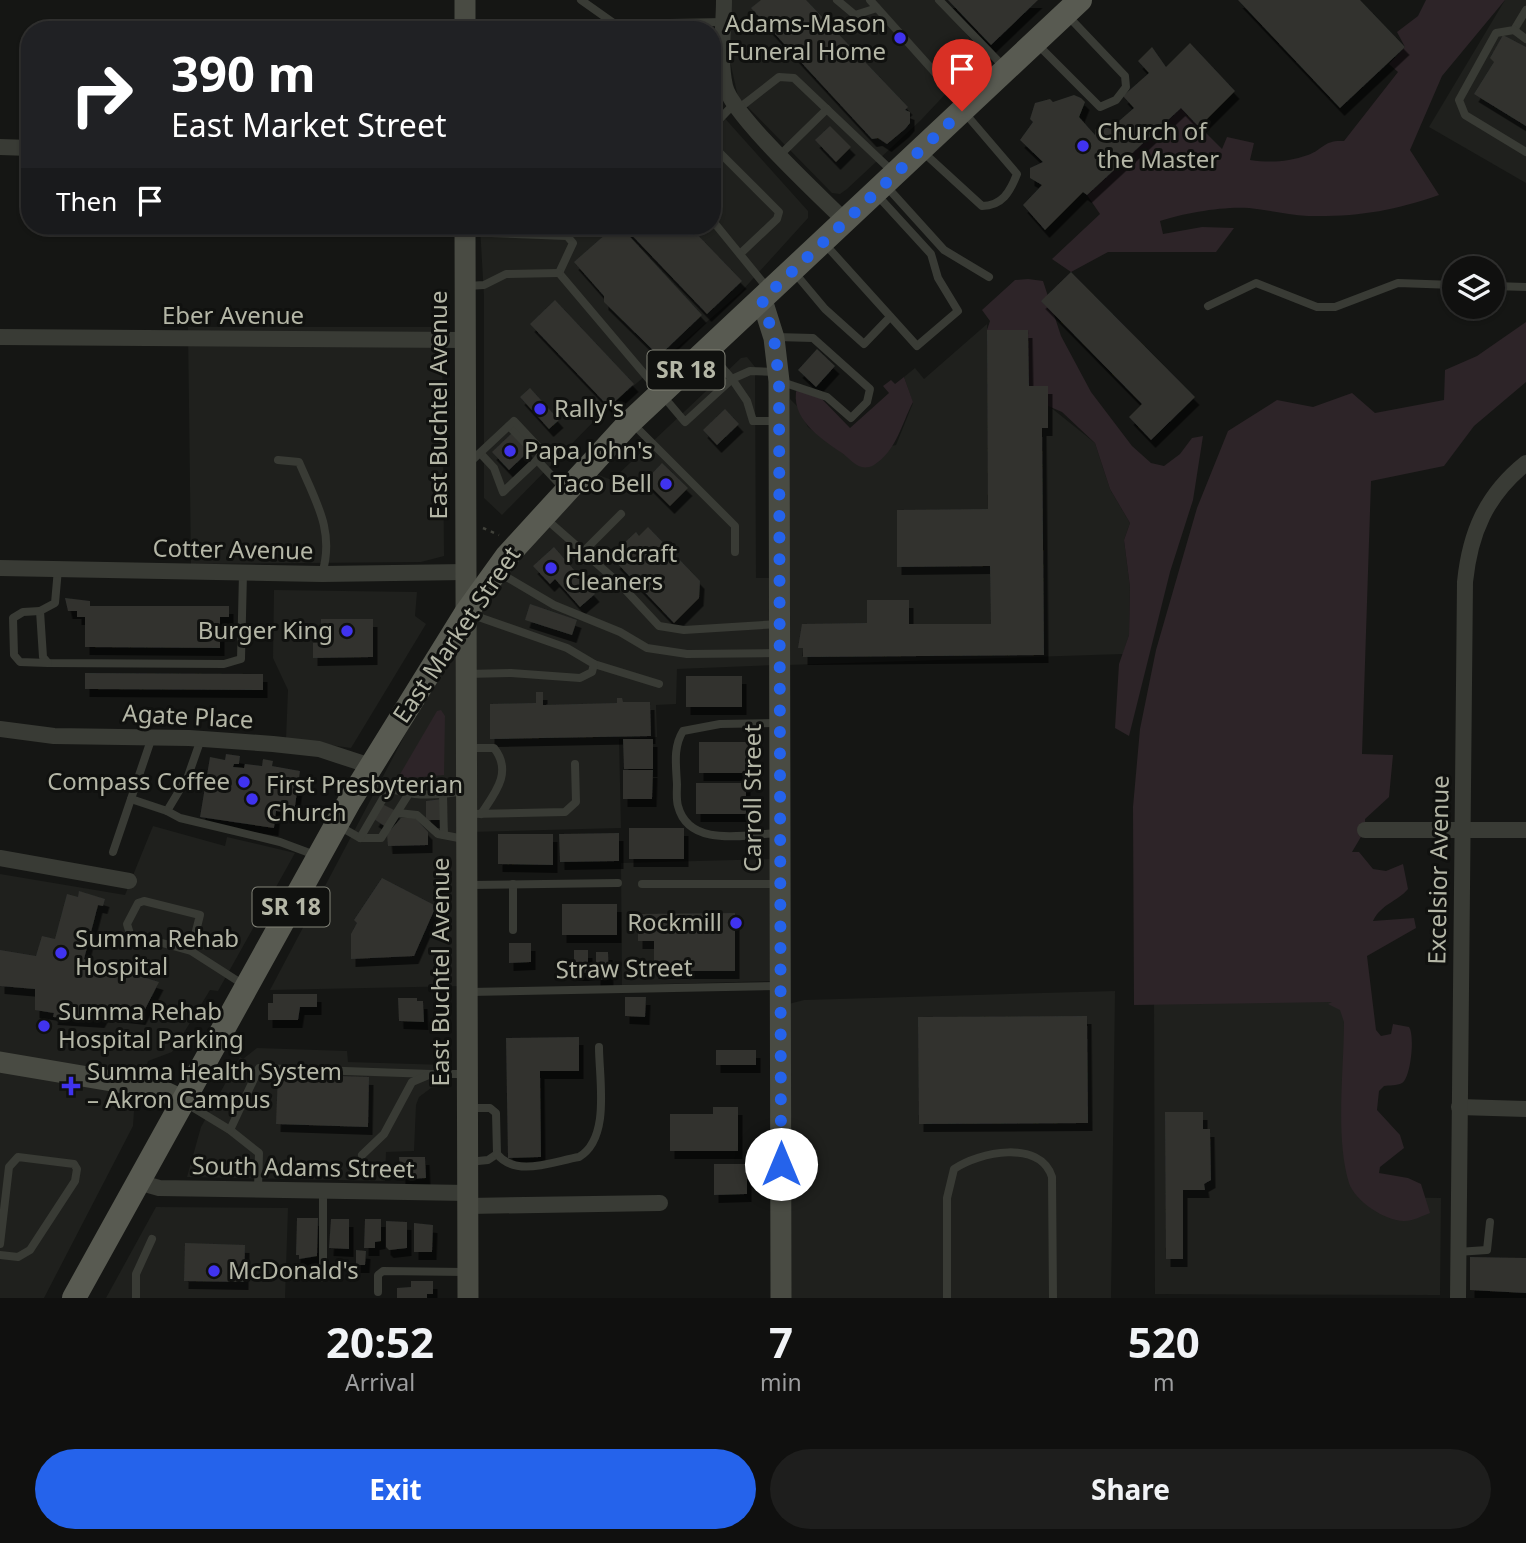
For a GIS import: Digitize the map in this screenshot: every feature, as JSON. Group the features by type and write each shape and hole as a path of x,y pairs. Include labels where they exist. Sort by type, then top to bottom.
{"main road":[{"name":"East Market Street","path":"74,1298 337,825 466,613 496,570 534,524 631,421 793,272 1073,6"}],"street":[{"path":"465,0 465,21"},
{"path":"721,36 724,0"},
{"path":"721,64 725,83 736,106 846,222"},
{"path":"0,147 21,148"},
{"name":"East Buchtel Avenue","path":"465,235 465,340 474,460 466,509 467,791 474,814 467,840 468,1298"},
{"name":"Carroll Street","path":"767,296 778,376 779,421 781,1298"},
{"name":"Eber Avenue","path":"0,337 465,340"},
{"name":"Excelsior Avenue","path":"1458,1298 1465,582 1468,548 1488,503 1506,480 1526,463"},
{"name":"Cotter Avenue","path":"0,568 322,574 466,572"},
{"name":"Agate Place","path":"0,729 54,736 201,738 319,749 368,772"},
{"path":"1365,830 1526,830"},
{"path":"0,858 129,880"},
{"path":"0,1063 159,1089 182,1100"},
{"path":"1459,1107 1526,1108"},
{"name":"South Adams Street","path":"138,1182 159,1188 323,1191 468,1200 660,1203"}],"lane":[{"path":"581,0 611,21"},
{"path":"837,0 855,15 877,8"},
{"path":"870,0 1017,174 1010,193 993,206 982,206 921,150"},
{"path":"939,0 1006,70"},
{"path":"1035,42 1100,107 1116,100 1126,87 1125,76 1073,6"},
{"path":"1514,30 1526,10"},
{"path":"1526,39 1514,30 1496,33 1459,100 1465,116 1526,152"},
{"path":"721,119 779,77 794,78 827,109 885,184 944,250 989,277"},
{"path":"780,155 827,109"},
{"path":"721,154 779,212 777,219 740,254"},
{"path":"823,243 917,346 958,311 938,278 931,254 885,184"},
{"path":"721,231 740,254 767,296"},
{"path":"552,235 567,236 573,243 559,273"},
{"path":"793,272 825,309 863,344 889,318"},
{"path":"465,286 484,285 506,274 559,273"},
{"path":"559,273 685,422 732,379 750,371 778,376 827,397 851,418 867,402 870,389 813,338 773,337"},
{"path":"1208,306 1256,283 1317,307 1335,307 1398,283 1442,285"},
{"path":"1505,286 1526,287"},
{"path":"707,350 747,401 753,421 779,421"},
{"path":"514,421 544,452 537,460 503,492 494,468 474,460 514,421"},
{"path":"631,421 735,526 735,552"},
{"path":"278,460 299,462 323,518 328,552 322,574"},
{"path":"537,460 565,490"},
{"path":"584,550 621,514"},
{"path":"534,524 584,550 659,626 684,630 779,624"},
{"path":"58,569 55,603 40,611 23,612 13,618 14,655 20,662 224,664 241,659 243,572"},
{"path":"496,570 554,605 620,632 647,648 687,654 779,653"},
{"path":"40,611 43,657 48,663"},
{"path":"466,613 567,648 594,664 659,684"},
{"path":"466,674 511,673 580,678 592,672 594,664"},
{"path":"779,723 720,724 683,731 676,742 676,769 678,806 686,824 709,836 779,833"},
{"path":"113,852 152,737"},
{"path":"167,811 188,775 201,738"},
{"path":"467,748 494,748 502,764 502,783 474,814"},
{"path":"474,814 565,811 576,802 575,764"},
{"path":"368,772 388,790 428,799 467,791"},
{"path":"360,838 388,790"},
{"path":"443,794 444,835"},
{"path":"337,825 360,838 381,838 408,795"},
{"path":"131,799 180,818 280,842 319,857"},
{"path":"398,813 417,814 444,835 467,840"},
{"path":"467,885 618,883"},
{"path":"513,884 513,930"},
{"path":"642,884 779,884"},
{"path":"191,951 200,915 144,901 138,903 127,924 130,934 191,951 247,987"},
{"name":"Straw Street","path":"468,992 781,986"},
{"path":"468,1108 490,1108 496,1113 497,1154 504,1163 516,1167 579,1157 588,1152 599,1127 599,1047"},
{"path":"230,1130 259,1068 468,1073"},
{"path":"362,1155 384,1134 412,1082 431,1073"},
{"path":"182,1100 230,1130 259,1153 264,1190"},
{"path":"947,1298 947,1198 954,1169 970,1158 1018,1153 1041,1158 1048,1164 1052,1177 1053,1298"},
{"path":"468,1162 488,1160 497,1154"},
{"path":"0,1244 9,1167 13,1161 18,1157 74,1164 77,1169 75,1181 30,1250 18,1257 0,1255"},
{"path":"323,1191 323,1278"},
{"path":"1457,1252 1486,1250 1490,1222"},
{"path":"136,1298 136,1274 152,1239"},
{"path":"378,1292 378,1275 383,1271 468,1272"}],"path":[{"path":"466,509 491,534 509,537 534,524"}],"shaded area":[{"path":"730,0 938,0 983,54 921,120 847,189 840,194 832,193 738,97 730,61"},
{"path":"1426,0 1505,0 1442,76 1410,150 1439,195 1390,209 1359,214 1301,215 1239,208 1204,211 1160,221 1163,234 1202,227 1234,228 1216,252 1108,252 1071,272 1052,259 1100,214 1087,195 1181,108 1222,149 1227,137 1254,143 1250,160 1272,162 1293,159 1313,153 1328,143 1344,141 1398,72 1389,64 1405,47 1397,32 1418,16"},
{"path":"1505,0 1526,0 1526,183 1429,127"},
{"path":"721,114 808,211 808,218 741,292 598,417 502,515 484,498 484,297 481,235 721,235"},
{"path":"1015,280 1043,281 1061,336 1091,392 1132,446 1151,463 1164,466 1180,454 1192,438 1203,436 1193,500 1170,572 1129,736 1115,728 1119,664 1129,635 1130,587 1124,540 1130,523 1110,489 1095,443 1062,412 1048,406 1048,386 1029,386 1028,330 987,330 990,321 982,310"},
{"path":"1526,322 1526,382 1474,426 1444,466 1371,481 1362,754 1393,755 1389,797 1365,819 1365,830 1352,852 1359,852 1373,869 1386,871 1403,864 1408,889 1380,911 1373,921 1414,918 1416,928 1367,956 1376,1030 1381,1036 1391,1034 1393,1024 1409,1027 1412,1038 1410,1065 1405,1079 1400,1084 1384,1086 1379,1091 1377,1110 1400,1135 1404,1148 1380,1167 1379,1173 1408,1178 1421,1184 1430,1213 1411,1220 1396,1220 1380,1214 1364,1203 1349,1183 1341,1124 1344,1022 1340,1010 1328,1004 1332,1002 1134,1005 1133,807 1140,729 1156,650 1197,508 1228,431 1277,400 1313,407 1352,393 1375,413 1444,400 1445,370 1477,356"},
{"path":"987,324 987,330 1028,330 1029,385 1048,386 1049,406 1095,443 1110,489 1130,523 1124,540 1130,587 1129,635 1123,654 787,665 790,399 797,406 808,427 845,455 896,445 913,403 904,377 915,368 924,379"},
{"path":"188,327 442,327 444,556 421,562 191,564"},
{"path":"747,357 755,367 756,578 777,578 777,665 677,669 676,704 656,705 657,737 619,739 621,828 470,832 470,618 590,472 612,480 741,358"},
{"path":"904,377 913,402 893,445 882,459 869,467 856,465 816,434 802,418 798,408 797,387 817,394 850,428 889,393 883,386 891,380 895,384"},
{"path":"274,590 417,592 415,616 426,624 351,748 286,739 288,690 273,658"},
{"path":"462,627 464,986 270,990"},
{"path":"441,710 445,716 444,775 410,778 399,776 437,711"},
{"name":"Summa Health System – Akron Campus","path":"153,826 225,846 227,837 295,853 218,991 210,990 172,1052 148,1061 134,1111 133,1126 44,1298 0,1298 0,874 125,895"},
{"path":"776,859 773,981 622,985 621,863"},
{"path":"1115,991 1111,1298 781,1298 781,1006 804,1000"},
{"path":"1351,999 1381,1197 1441,1198 1440,1295 1155,1294 1154,1003"},
{"path":"257,1048 347,1051 348,1062 448,1065 448,1086 431,1088 419,1097 416,1105 414,1151 386,1152 385,1181 187,1177 201,1127 240,1057 243,1059"},
{"path":"156,1207 288,1208 285,1298 106,1298"}],"building":[{"path":"761,0 806,0 908,107 905,110 910,112 910,123 905,129 887,144 878,138 872,139 751,8"},
{"path":"948,0 1038,0 991,45"},
{"path":"1238,0 1360,0 1405,47 1340,108"},
{"path":"1503,35 1526,47 1526,126 1474,94 1494,62 1490,58"},
{"name":"Church of the Master","path":"1190,43 1235,91 1199,127 1181,108 1087,195 1083,192 1045,230 1023,205 1042,185 1030,178 1030,168 1043,162 1020,140 1033,122 1030,119 1035,103 1050,99 1053,102 1074,95 1081,98 1085,102 1079,117 1095,135 1095,130 1104,121 1111,128 1134,108 1123,96 1149,73 1138,61 1152,47 1166,67"},
{"path":"830,126 851,147 836,162 815,140"},
{"path":"605,235 628,235 702,315 659,356 604,302 604,296 574,262"},
{"path":"632,235 698,235 742,281 707,314"},
{"path":"1071,272 1195,397 1151,440 1129,417 1142,404 1041,301"},
{"path":"555,300 634,384 609,407 530,324"},
{"path":"987,330 1028,330 1029,386 1048,386 1048,428 1042,428 1044,655 803,657 803,648 798,648 802,624 867,623 867,600 909,600 909,624 991,624 990,566 897,567 897,510 988,509"},
{"path":"817,349 835,366 816,387 798,370"},
{"name":"Rally's","path":"530,388 559,420 549,429 520,397"},
{"path":"725,409 739,424 717,445 703,430"},
{"name":"Papa John's","path":"512,433 529,451 509,470 492,452"},
{"name":"Taco Bell","path":"662,463 688,488 670,506 645,481"},
{"path":"648,527 700,581 699,598 674,623 615,561 624,552 620,547 636,532 639,536"},
{"path":"554,547 595,594 580,607 555,579 550,584 533,566"},
{"path":"65,598 90,601 90,606 229,606 229,617 220,617 220,648 85,647 85,617 77,617 77,611 68,611"},
{"path":"530,604 577,620 572,635 525,620"},
{"name":"Burger King","path":"321,619 373,619 373,657 313,658 313,643 321,643"},
{"path":"85,673 263,674 263,690 85,689"},
{"path":"686,676 742,676 742,707 686,707"},
{"path":"536,692 543,692 543,705 617,703 617,698 622,698 623,702 650,702 651,736 490,739 490,704 536,703"},
{"path":"623,739 653,739 653,769 624,769"},
{"path":"699,742 748,742 748,773 699,773"},
{"path":"226,754 240,756 239,764 234,764 233,767 244,768 245,764 262,766 263,759 273,761 272,766 300,771 294,813 276,811 274,828 200,817 210,757 225,760"},
{"path":"623,770 653,770 652,799 623,799"},
{"path":"696,783 746,783 746,814 696,814"},
{"path":"442,799 443,820 426,820 426,801"},
{"path":"382,804 396,811 386,827 374,819"},
{"path":"401,818 415,818 428,832 428,845 388,846 387,834"},
{"path":"629,828 684,828 684,859 629,859"},
{"path":"619,833 619,861 560,862 559,834"},
{"path":"498,834 553,834 553,865 498,864"},
{"path":"382,878 436,906 414,956 351,959 351,934 357,923 354,920"},
{"name":"Summa Rehab Hospital","path":"79,891 105,899 103,906 98,905 84,959 159,982 141,1017 104,1013 100,1020 53,1017 54,1013 35,1010 35,989 0,986 0,950 36,956 42,936 55,939 67,894 78,897"},
{"path":"562,904 617,904 617,935 562,935"},
{"path":"735,913 735,971 654,971 654,941 638,941 638,914"},
{"path":"509,943 531,943 531,962 509,963"},
{"path":"574,950 588,950 588,973 574,973"},
{"path":"596,952 608,952 609,979 596,980"},
{"path":"273,994 317,994 317,1007 300,1007 298,1020 268,1020 268,1003 273,1003"},
{"path":"625,997 646,997 645,1017 625,1016"},
{"path":"398,998 417,998 417,1001 423,1001 424,1022 399,1021"},
{"path":"1087,1016 1088,1123 919,1124 918,1017"},
{"path":"579,1037 579,1071 540,1071 541,1157 508,1158 506,1038"},
{"path":"716,1050 756,1050 756,1065 716,1065"},
{"path":"278,1074 369,1077 368,1127 276,1124"},
{"path":"713,1107 738,1107 738,1151 670,1151 670,1114 713,1114"},
{"path":"1165,1112 1203,1112 1203,1129 1210,1129 1211,1180 1204,1184 1205,1190 1183,1190 1183,1259 1166,1259"},
{"path":"399,1157 425,1157 426,1178 407,1179 407,1176 401,1176"},
{"path":"714,1164 747,1164 747,1194 714,1195"},
{"path":"297,1218 318,1218 317,1256 299,1259 299,1255 296,1255"},
{"path":"331,1219 349,1219 349,1249 329,1248"},
{"path":"365,1219 381,1219 381,1241 375,1242 375,1248 364,1248"},
{"path":"386,1221 407,1222 407,1248 389,1250 386,1247"},
{"path":"414,1223 433,1225 432,1252 414,1252"},
{"name":"McDonald's","path":"185,1243 245,1245 244,1282 184,1281"},
{"path":"356,1250 366,1251 365,1265 356,1265"},
{"path":"1470,1257 1526,1258 1526,1293 1470,1290"},
{"path":"411,1281 433,1281 433,1294 427,1294 427,1298 397,1298 397,1288 411,1287"}],"place":[{"name":"Adams-Mason Funeral Home","path":"900,38"},
{"name":"Church of the Master","path":"1083,146"},
{"name":"Rally's","path":"540,409"},
{"name":"Papa John's","path":"510,451"},
{"name":"Taco Bell","path":"666,484"},
{"name":"Handcraft Cleaners","path":"551,568"},
{"name":"Burger King","path":"347,631"},
{"name":"Compass Coffee","path":"244,782"},
{"name":"First Presbyterian Church","path":"252,799"},
{"name":"Rockmill","path":"736,923"},
{"name":"Summa Rehab Hospital","path":"61,953"},
{"name":"Summa Rehab Hospital Parking","path":"44,1026"},
{"name":"Summa Health System – Akron Campus","path":"71,1086"},
{"name":"McDonald's","path":"214,1271"}],"route":[{"path":"781,1164 779,381 774,338 762,300 962,111"}]}
